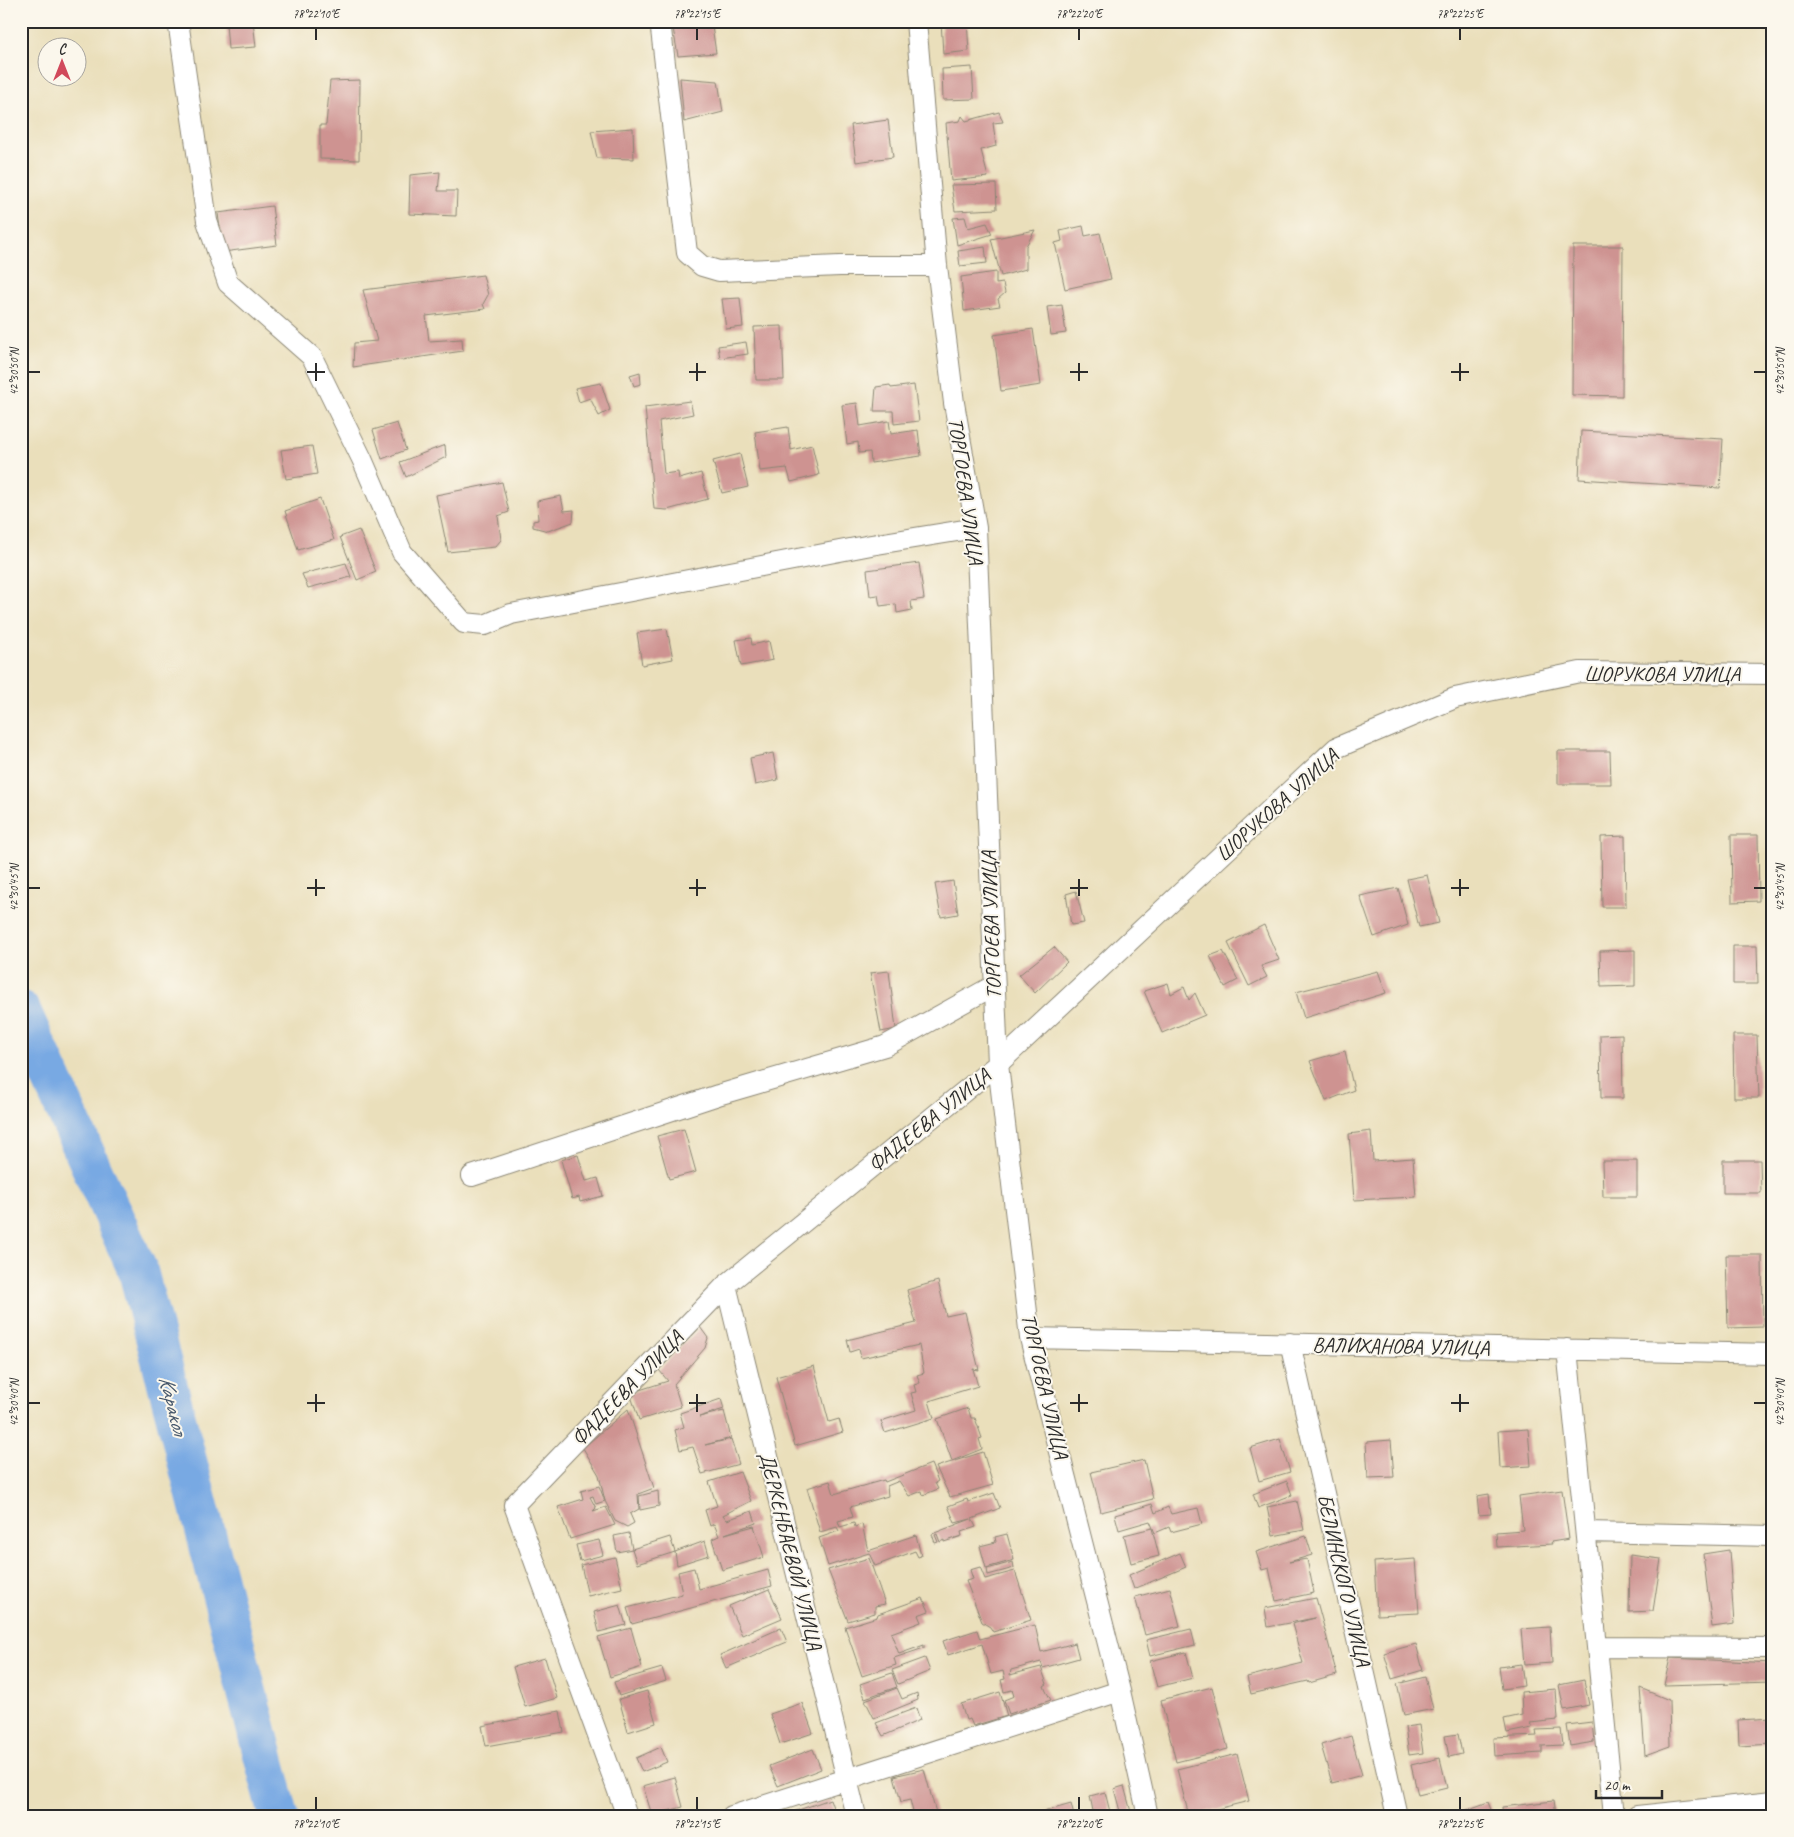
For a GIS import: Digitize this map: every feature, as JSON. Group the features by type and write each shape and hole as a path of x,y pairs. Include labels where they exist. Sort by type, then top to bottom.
{"street":[{"path":"178,21 207,222 228,283 312,357 362,459 402,552 464,623 485,625 511,614 871,545 976,528"},
{"path":"660,21 687,253 702,266 719,271 840,266 937,266"},
{"name":"ТОРГОЕВА УЛИЦА","path":"916,21 937,266 954,403 976,528 993,986 998,1064 1030,1338 1120,1691 1148,1816"},
{"name":"ШОРУКОВА УЛИЦА","path":"998,1064 1336,748 1455,698 1580,672 1773,674"},
{"path":"472,1176 718,1095 885,1046 993,986"},
{"name":"ФАДЕЕВА УЛИЦА","path":"627,1816 514,1505 726,1286 998,1064"},
{"name":"ДЕРКЕНБАЕВОЙ УЛИЦА","path":"726,1286 856,1816"},
{"name":"ВАЛИХАНОВА УЛИЦА","path":"1030,1338 1773,1354"},
{"name":"БЕЛИНСКОГО УЛИЦА","path":"1290,1343 1397,1816"},
{"path":"1567,1349 1614,1816"},
{"path":"1586,1532 1773,1536"},
{"path":"1598,1647 1773,1648"},
{"path":"732,1816 847,1777 1120,1691"},
{"path":"1636,1816 1773,1802"}],"building":[{"path":"253,21 256,47 228,49 226,23"},
{"path":"941,21 967,21 969,51 943,54"},
{"path":"712,26 716,53 678,56 673,28"},
{"path":"972,67 974,99 943,100 942,69"},
{"path":"680,78 718,81 723,112 684,122"},
{"path":"360,80 359,160 320,159 320,125 326,125 330,81"},
{"path":"999,112 1003,122 993,123 996,146 981,150 988,177 951,181 946,123 960,121 962,116 966,121"},
{"path":"888,120 893,157 856,162 851,125"},
{"path":"633,128 634,159 597,158 591,131"},
{"path":"440,172 438,191 457,191 456,216 409,214 410,175"},
{"path":"996,184 997,209 955,211 951,185"},
{"path":"272,206 277,245 223,252 218,213"},
{"path":"965,217 968,228 987,223 992,234 957,245 953,218"},
{"path":"1083,226 1085,236 1100,233 1111,279 1065,289 1055,243 1062,241 1060,231"},
{"path":"1035,230 1026,246 1026,269 1001,276 991,239"},
{"path":"1573,246 1623,246 1622,396 1572,395"},
{"path":"985,247 987,263 960,266 958,251"},
{"path":"996,272 996,284 1003,283 1005,293 998,299 1000,306 964,311 961,277"},
{"path":"483,275 488,295 483,304 485,309 426,316 429,341 462,339 463,351 353,367 354,343 377,341 363,290"},
{"path":"740,298 743,327 726,329 722,299"},
{"path":"1062,305 1066,333 1051,335 1047,307"},
{"path":"782,326 784,380 756,380 754,327"},
{"path":"1033,329 1041,385 1001,391 994,335"},
{"path":"746,342 748,354 720,358 718,346"},
{"path":"640,372 641,384 634,386 630,375"},
{"path":"601,383 610,410 599,416 590,398 579,402 575,388"},
{"path":"890,385 891,388 914,385 919,421 894,424 893,411 874,411 876,387"},
{"path":"690,401 693,414 659,421 664,474 678,472 679,479 701,473 708,499 667,510 654,509 645,407"},
{"path":"857,403 860,426 889,421 891,434 918,430 921,456 871,463 870,452 859,453 858,442 847,444 842,405"},
{"path":"397,423 406,450 382,459 373,430"},
{"path":"788,427 791,450 812,445 819,475 791,482 787,468 760,471 755,432"},
{"path":"1581,431 1723,439 1720,488 1579,479"},
{"path":"445,445 446,457 406,477 400,462"},
{"path":"312,446 317,474 286,479 281,450"},
{"path":"740,454 748,487 722,493 713,461"},
{"path":"502,482 509,512 498,516 501,540 495,547 448,552 436,495"},
{"path":"561,496 564,511 574,510 573,522 548,531 533,527 533,521 538,520 537,501"},
{"path":"320,499 334,540 298,550 285,511"},
{"path":"359,530 376,572 357,580 340,537"},
{"path":"346,563 351,577 308,588 302,574"},
{"path":"919,563 924,599 911,601 912,610 897,613 896,604 880,606 878,595 870,596 867,570"},
{"path":"667,629 673,659 642,665 637,633"},
{"path":"751,638 752,645 769,641 773,660 741,666 736,640"},
{"path":"1558,751 1610,751 1611,784 1558,784"},
{"path":"773,753 778,780 755,785 750,758"},
{"path":"1731,835 1758,835 1759,901 1732,902"},
{"path":"1625,836 1626,907 1602,907 1601,837"},
{"path":"1427,875 1439,923 1419,927 1407,879"},
{"path":"953,881 958,914 941,917 935,884"},
{"path":"1398,888 1408,925 1374,937 1360,896"},
{"path":"1076,891 1084,923 1071,925 1066,894"},
{"path":"1264,925 1279,960 1261,966 1267,977 1249,986 1228,943"},
{"path":"1733,946 1757,946 1758,984 1733,984"},
{"path":"1054,947 1067,962 1035,993 1019,975"},
{"path":"1635,950 1635,986 1601,987 1600,951"},
{"path":"1223,951 1238,980 1225,987 1210,956"},
{"path":"889,971 896,1029 881,1032 870,973"},
{"path":"1378,971 1386,993 1304,1018 1296,992"},
{"path":"1168,983 1171,994 1184,987 1189,1000 1195,993 1205,1015 1162,1033 1144,991"},
{"path":"1622,1034 1623,1098 1601,1098 1600,1035"},
{"path":"1733,1035 1757,1035 1759,1098 1734,1098"},
{"path":"1345,1051 1354,1090 1326,1101 1310,1061"},
{"path":"684,1129 696,1172 669,1179 657,1136"},
{"path":"1371,1131 1373,1161 1413,1158 1416,1197 1354,1200 1349,1134"},
{"path":"578,1155 586,1181 598,1178 603,1196 580,1202 579,1197 572,1199 561,1160"},
{"path":"1723,1160 1760,1160 1761,1193 1723,1193"},
{"path":"1602,1161 1637,1161 1637,1197 1603,1197"},
{"path":"1726,1255 1762,1255 1763,1327 1728,1328"},
{"path":"938,1281 946,1316 965,1312 979,1370 973,1369 978,1386 929,1401 934,1418 885,1433 881,1421 916,1410 911,1393 916,1392 914,1385 920,1383 917,1375 924,1373 919,1345 861,1358 859,1349 850,1352 847,1340 916,1323 907,1290"},
{"path":"700,1327 708,1338 705,1348 674,1384 681,1407 639,1420 630,1393 668,1381 659,1370"},
{"path":"814,1366 829,1422 839,1419 843,1432 795,1446 776,1377"},
{"path":"721,1399 724,1409 699,1417 724,1411 731,1438 705,1445 731,1439 739,1464 702,1474 693,1447 680,1450 675,1430 684,1427 680,1413"},
{"path":"968,1408 971,1418 975,1418 982,1438 979,1439 982,1449 952,1461 937,1419"},
{"path":"628,1409 654,1488 638,1494 639,1509 630,1514 634,1523 627,1527 615,1521 605,1501 599,1475 583,1448"},
{"path":"1528,1429 1531,1466 1500,1468 1498,1431"},
{"path":"1280,1439 1290,1472 1259,1481 1250,1448"},
{"path":"1391,1440 1394,1477 1368,1478 1366,1442"},
{"path":"983,1452 993,1485 950,1497 936,1467"},
{"path":"1144,1460 1153,1499 1101,1512 1091,1472"},
{"path":"931,1464 938,1481 935,1483 938,1489 923,1495 922,1491 909,1496 899,1481 887,1486 888,1496 850,1507 853,1517 838,1521 840,1527 854,1523 855,1527 862,1524 868,1551 916,1535 921,1556 918,1557 915,1551 875,1566 869,1553 828,1566 819,1538 839,1531 837,1527 820,1532 807,1488 830,1481 834,1494 884,1480 885,1482"},
{"path":"740,1472 751,1501 723,1515 727,1520 752,1511 756,1523 725,1534 754,1526 764,1557 722,1570 712,1539 719,1536 714,1524 710,1526 705,1510 717,1506 709,1482"},
{"path":"1287,1481 1292,1495 1258,1508 1253,1494"},
{"path":"599,1486 605,1501 596,1504 593,1496 590,1497 596,1508 593,1511 606,1507 615,1525 570,1539 558,1507 583,1499 581,1491"},
{"path":"1562,1490 1569,1539 1551,1542 1552,1544 1497,1547 1496,1532 1523,1530 1519,1496"},
{"path":"658,1491 659,1506 640,1510 639,1496"},
{"path":"994,1493 1000,1508 972,1519 976,1527 961,1532 962,1536 940,1542 937,1534 935,1535 938,1542 935,1543 932,1534 971,1519 955,1523 948,1506 967,1499 968,1502"},
{"path":"1489,1494 1491,1514 1479,1515 1477,1496"},
{"path":"1297,1501 1304,1530 1273,1536 1267,1507"},
{"path":"1152,1504 1155,1513 1168,1507 1171,1514 1198,1508 1202,1524 1171,1532 1169,1527 1155,1533 1150,1521 1119,1530 1115,1515"},
{"path":"1152,1528 1159,1556 1131,1563 1124,1535"},
{"path":"629,1533 632,1549 617,1552 614,1536"},
{"path":"1007,1534 1014,1560 986,1568 980,1546 996,1542 995,1537"},
{"path":"1306,1536 1312,1555 1289,1562 1307,1559 1314,1593 1276,1601 1269,1568 1262,1570 1256,1552"},
{"path":"670,1537 675,1552 637,1564 632,1549"},
{"path":"599,1540 603,1555 580,1561 576,1545"},
{"path":"705,1541 709,1555 677,1565 675,1552"},
{"path":"1729,1550 1734,1624 1712,1627 1703,1554"},
{"path":"1180,1553 1186,1567 1134,1589 1129,1575"},
{"path":"1630,1555 1661,1559 1653,1611 1629,1612"},
{"path":"1770,1556 1773,1556 1773,1618 1771,1618"},
{"path":"615,1557 622,1588 588,1596 581,1565"},
{"path":"869,1558 885,1604 875,1606 875,1613 848,1621 828,1570"},
{"path":"1415,1559 1419,1613 1377,1615 1374,1562"},
{"path":"1013,1562 1014,1568 988,1575 987,1569"},
{"path":"980,1567 985,1579 1015,1571 1031,1620 993,1632 990,1627 982,1622 966,1581 973,1579 970,1570"},
{"path":"694,1568 699,1589 768,1570 772,1586 632,1624 627,1608 682,1594 678,1572"},
{"path":"1170,1588 1180,1626 1145,1635 1135,1597"},
{"path":"769,1589 782,1618 742,1635 729,1606"},
{"path":"923,1598 929,1611 918,1615 921,1622 891,1633 899,1654 924,1645 924,1648 894,1658 896,1665 862,1676 845,1627 877,1617 878,1614"},
{"path":"1316,1598 1337,1675 1309,1683 1308,1681 1251,1694 1247,1677 1303,1663 1292,1624 1315,1618 1268,1627 1265,1608"},
{"path":"620,1605 626,1625 599,1632 594,1612"},
{"path":"1035,1625 1041,1652 1075,1643 1079,1658 1043,1668 1041,1662 1011,1670 1010,1675 1041,1667 1047,1684 1044,1686 1051,1700 1009,1714 1004,1700 1014,1696 1012,1690 1004,1692 1001,1680 1005,1679 1003,1671 991,1674 982,1644 948,1655 943,1641 977,1630 980,1639"},
{"path":"1550,1627 1552,1663 1524,1665 1521,1629"},
{"path":"631,1628 642,1667 610,1677 598,1637"},
{"path":"781,1628 787,1642 726,1668 720,1655"},
{"path":"1191,1629 1195,1645 1150,1656 1146,1640"},
{"path":"1416,1644 1423,1670 1392,1679 1384,1653"},
{"path":"1186,1652 1193,1678 1157,1687 1150,1661"},
{"path":"545,1658 557,1698 525,1707 513,1667"},
{"path":"925,1658 930,1671 898,1684 892,1670"},
{"path":"1670,1658 1773,1663 1773,1682 1664,1685"},
{"path":"1521,1664 1524,1686 1502,1689 1499,1667"},
{"path":"662,1668 666,1681 619,1696 614,1682"},
{"path":"892,1673 897,1687 865,1698 860,1684"},
{"path":"1425,1677 1433,1709 1404,1715 1397,1684"},
{"path":"1584,1680 1589,1705 1564,1710 1559,1685"},
{"path":"1212,1687 1228,1749 1176,1762 1161,1700"},
{"path":"897,1688 902,1699 917,1693 918,1700 874,1718 865,1700"},
{"path":"1640,1688 1669,1700 1670,1746 1645,1755"},
{"path":"1556,1689 1558,1720 1530,1723 1532,1728 1507,1733 1504,1719 1522,1715 1521,1692"},
{"path":"647,1691 656,1723 628,1732 619,1699"},
{"path":"1000,1692 1007,1716 973,1726 970,1719 966,1720 961,1704"},
{"path":"802,1703 813,1733 780,1744 770,1714"},
{"path":"916,1708 920,1720 883,1736 876,1723"},
{"path":"560,1711 564,1732 486,1746 482,1726"},
{"path":"1773,1718 1773,1744 1739,1746 1738,1720"},
{"path":"1592,1722 1594,1742 1570,1746 1567,1725"},
{"path":"1419,1725 1423,1753 1409,1755 1405,1727"},
{"path":"1561,1729 1563,1745 1542,1746 1542,1753 1494,1756 1493,1738 1537,1736 1536,1730"},
{"path":"1458,1734 1462,1754 1449,1757 1445,1736"},
{"path":"1351,1736 1362,1775 1332,1783 1321,1745"},
{"path":"661,1747 667,1762 642,1772 636,1758"},
{"path":"813,1749 821,1769 778,1786 769,1766"},
{"path":"1237,1754 1249,1801 1189,1816 1177,1769"},
{"path":"1440,1758 1447,1788 1418,1795 1411,1765"},
{"path":"924,1769 937,1816 914,1816 910,1800 901,1802 894,1776"},
{"path":"675,1777 683,1807 652,1815 643,1786"},
{"path":"1124,1786 1131,1812 1121,1815 1114,1789"},
{"path":"1105,1792 1111,1816 1094,1816 1090,1796"},
{"path":"830,1799 836,1816 791,1816 790,1813"},
{"path":"1553,1801 1555,1816 1503,1816 1502,1807"},
{"path":"1488,1802 1493,1815 1456,1816 1456,1814"},
{"path":"1071,1804 1074,1816 1044,1816 1043,1812"}],"waterway":[{"name":"Каракол","path":"21,1011 138,1271 279,1816"}]}
